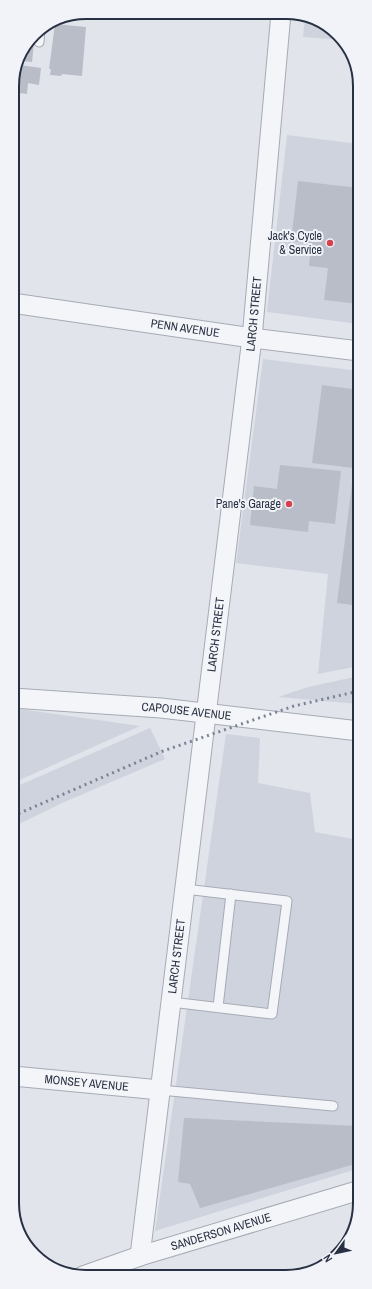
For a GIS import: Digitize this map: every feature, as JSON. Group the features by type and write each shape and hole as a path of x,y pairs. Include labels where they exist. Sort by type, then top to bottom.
{"street":[{"name":"LARCH STREET","path":"140,1256 252,338 280,19"},
{"name":"PENN AVENUE","path":"19,304 252,338 353,350"},
{"name":"CAPOUSE AVENUE","path":"19,698 161,708 353,730"},
{"name":"MONSEY AVENUE","path":"19,1077 160,1090"},
{"name":"SANDERSON AVENUE","path":"100,1270 140,1256 353,1192"}],"lane":[{"path":"171,1002 272,1014 287,901 185,889"},
{"path":"218,1007 231,894"},
{"path":"160,1090 333,1106"}],"shaded area":[{"path":"304,22 320,28 333,39 303,37"},
{"path":"287,135 353,143 353,323 267,312"},
{"path":"263,359 353,370 353,667 318,674 328,574 236,563"},
{"path":"353,677 353,703 278,697 308,687"},
{"path":"19,709 140,726 19,780"},
{"path":"150,728 165,759 62,803 19,824 19,785"},
{"path":"226,734 260,738 258,783 310,793 315,832 353,839 353,1170 155,1231"}],"building":[{"path":"60,25 86,27 82,76 62,74 61,76 50,75 51,69 49,69 55,27"},
{"path":"34,44 32,62 24,61"},
{"path":"22,65 41,68 39,85 28,83 27,94 19,93 19,81"},
{"name":"Jack's Cycle & Service","path":"298,181 353,187 353,303 324,300 328,268 309,266 311,244 291,241"},
{"path":"322,385 353,389 353,468 312,463"},
{"path":"280,465 341,471 335,524 309,521 308,532 250,525 254,486 277,489"},
{"path":"353,476 353,605 337,603"},
{"path":"184,1118 353,1126 353,1165 200,1208 190,1184 178,1182"}],"railway":[{"path":"19,813 163,751 294,706 353,692"}],"place":[{"name":"Jack's Cycle & Service","path":"330,243"},
{"name":"Pane's Garage","path":"289,504"}]}
